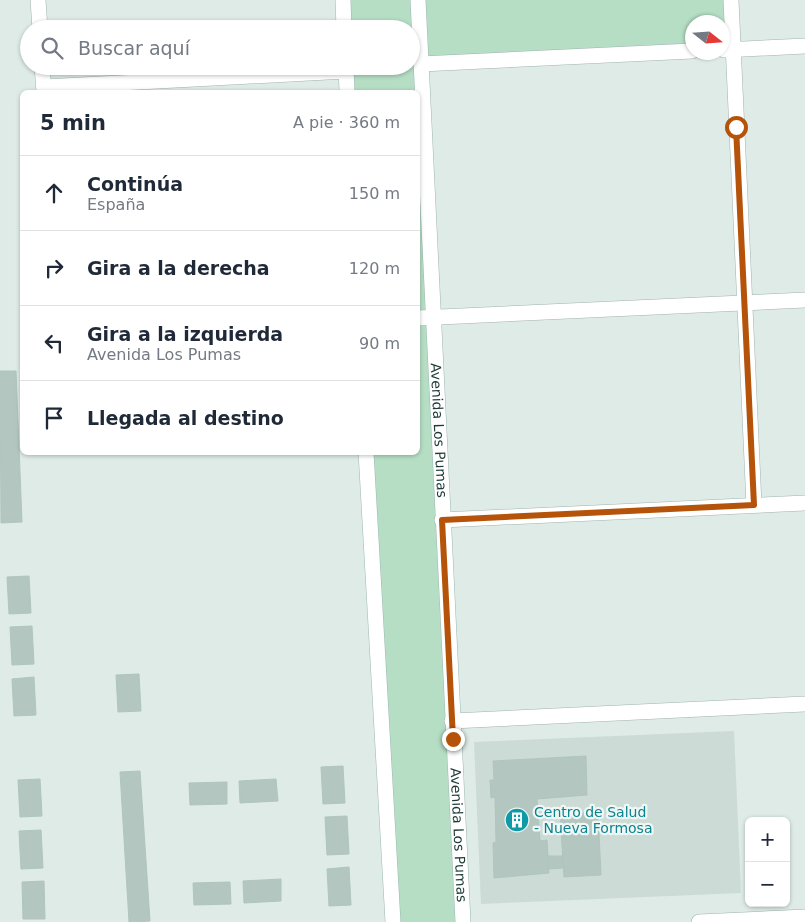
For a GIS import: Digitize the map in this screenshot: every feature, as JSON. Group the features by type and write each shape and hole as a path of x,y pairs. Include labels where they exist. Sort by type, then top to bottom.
{"street":[{"path":"38,0 39,20"},
{"path":"342,0 343,20"},
{"name":"Avenida Los Pumas","path":"418,0 419,20"},
{"path":"730,17 731,0"},
{"name":"Avenida Los Pumas","path":"420,43 425,318 442,520 463,922"},
{"path":"730,50 805,46"},
{"path":"421,64 685,52"},
{"path":"729,60 744,302 754,505"},
{"path":"43,75 44,90 260,75"},
{"path":"347,75 348,90"},
{"path":"425,318 805,300"},
{"path":"366,455 393,922"},
{"path":"442,520 805,503"},
{"path":"452,721 805,704"},
{"path":"699,922 805,916"}],"shaded area":[{"path":"734,731 741,893 481,904 474,742"}],"green space":[{"path":"343,0 731,0 733,50 730,50 730,15 685,15 685,51 420,64 420,20 344,20"},
{"path":"420,64 460,922 392,922 367,455 420,455 420,90 348,90 347,75 420,75"}],"building":[{"path":"0,371 16,371 22,522 1,523"},
{"path":"29,576 31,613 9,614 7,577"},
{"path":"32,626 34,664 12,665 10,627"},
{"path":"139,674 141,711 118,712 116,675"},
{"path":"34,677 36,715 14,716 12,679"},
{"name":"Centro de Salud - Nueva Formosa","path":"586,756 587,795 537,799 540,841 547,840 549,873 494,878 493,843 496,842 495,797 491,798 490,780 494,780 493,761"},
{"path":"343,766 345,803 323,804 321,767"},
{"path":"140,771 150,921 129,922 120,772"},
{"path":"40,779 42,816 20,817 18,780"},
{"path":"276,779 278,801 240,803 239,781"},
{"path":"227,782 227,804 190,805 189,783"},
{"path":"598,812 601,875 564,877 560,814"},
{"path":"347,816 349,854 327,855 325,817"},
{"path":"41,830 43,868 21,869 19,831"},
{"path":"548,856 562,856 563,868 548,869"},
{"path":"349,867 351,905 329,906 327,869"},
{"path":"281,879 281,901 244,903 243,881"},
{"path":"44,881 45,919 23,919 22,882"},
{"path":"230,882 231,904 194,905 193,883"}],"place":[{"name":"Centro de Salud - Nueva Formosa","path":"517,820"}],"route":[{"path":"453,739 442,520 754,505 736,127"}]}
